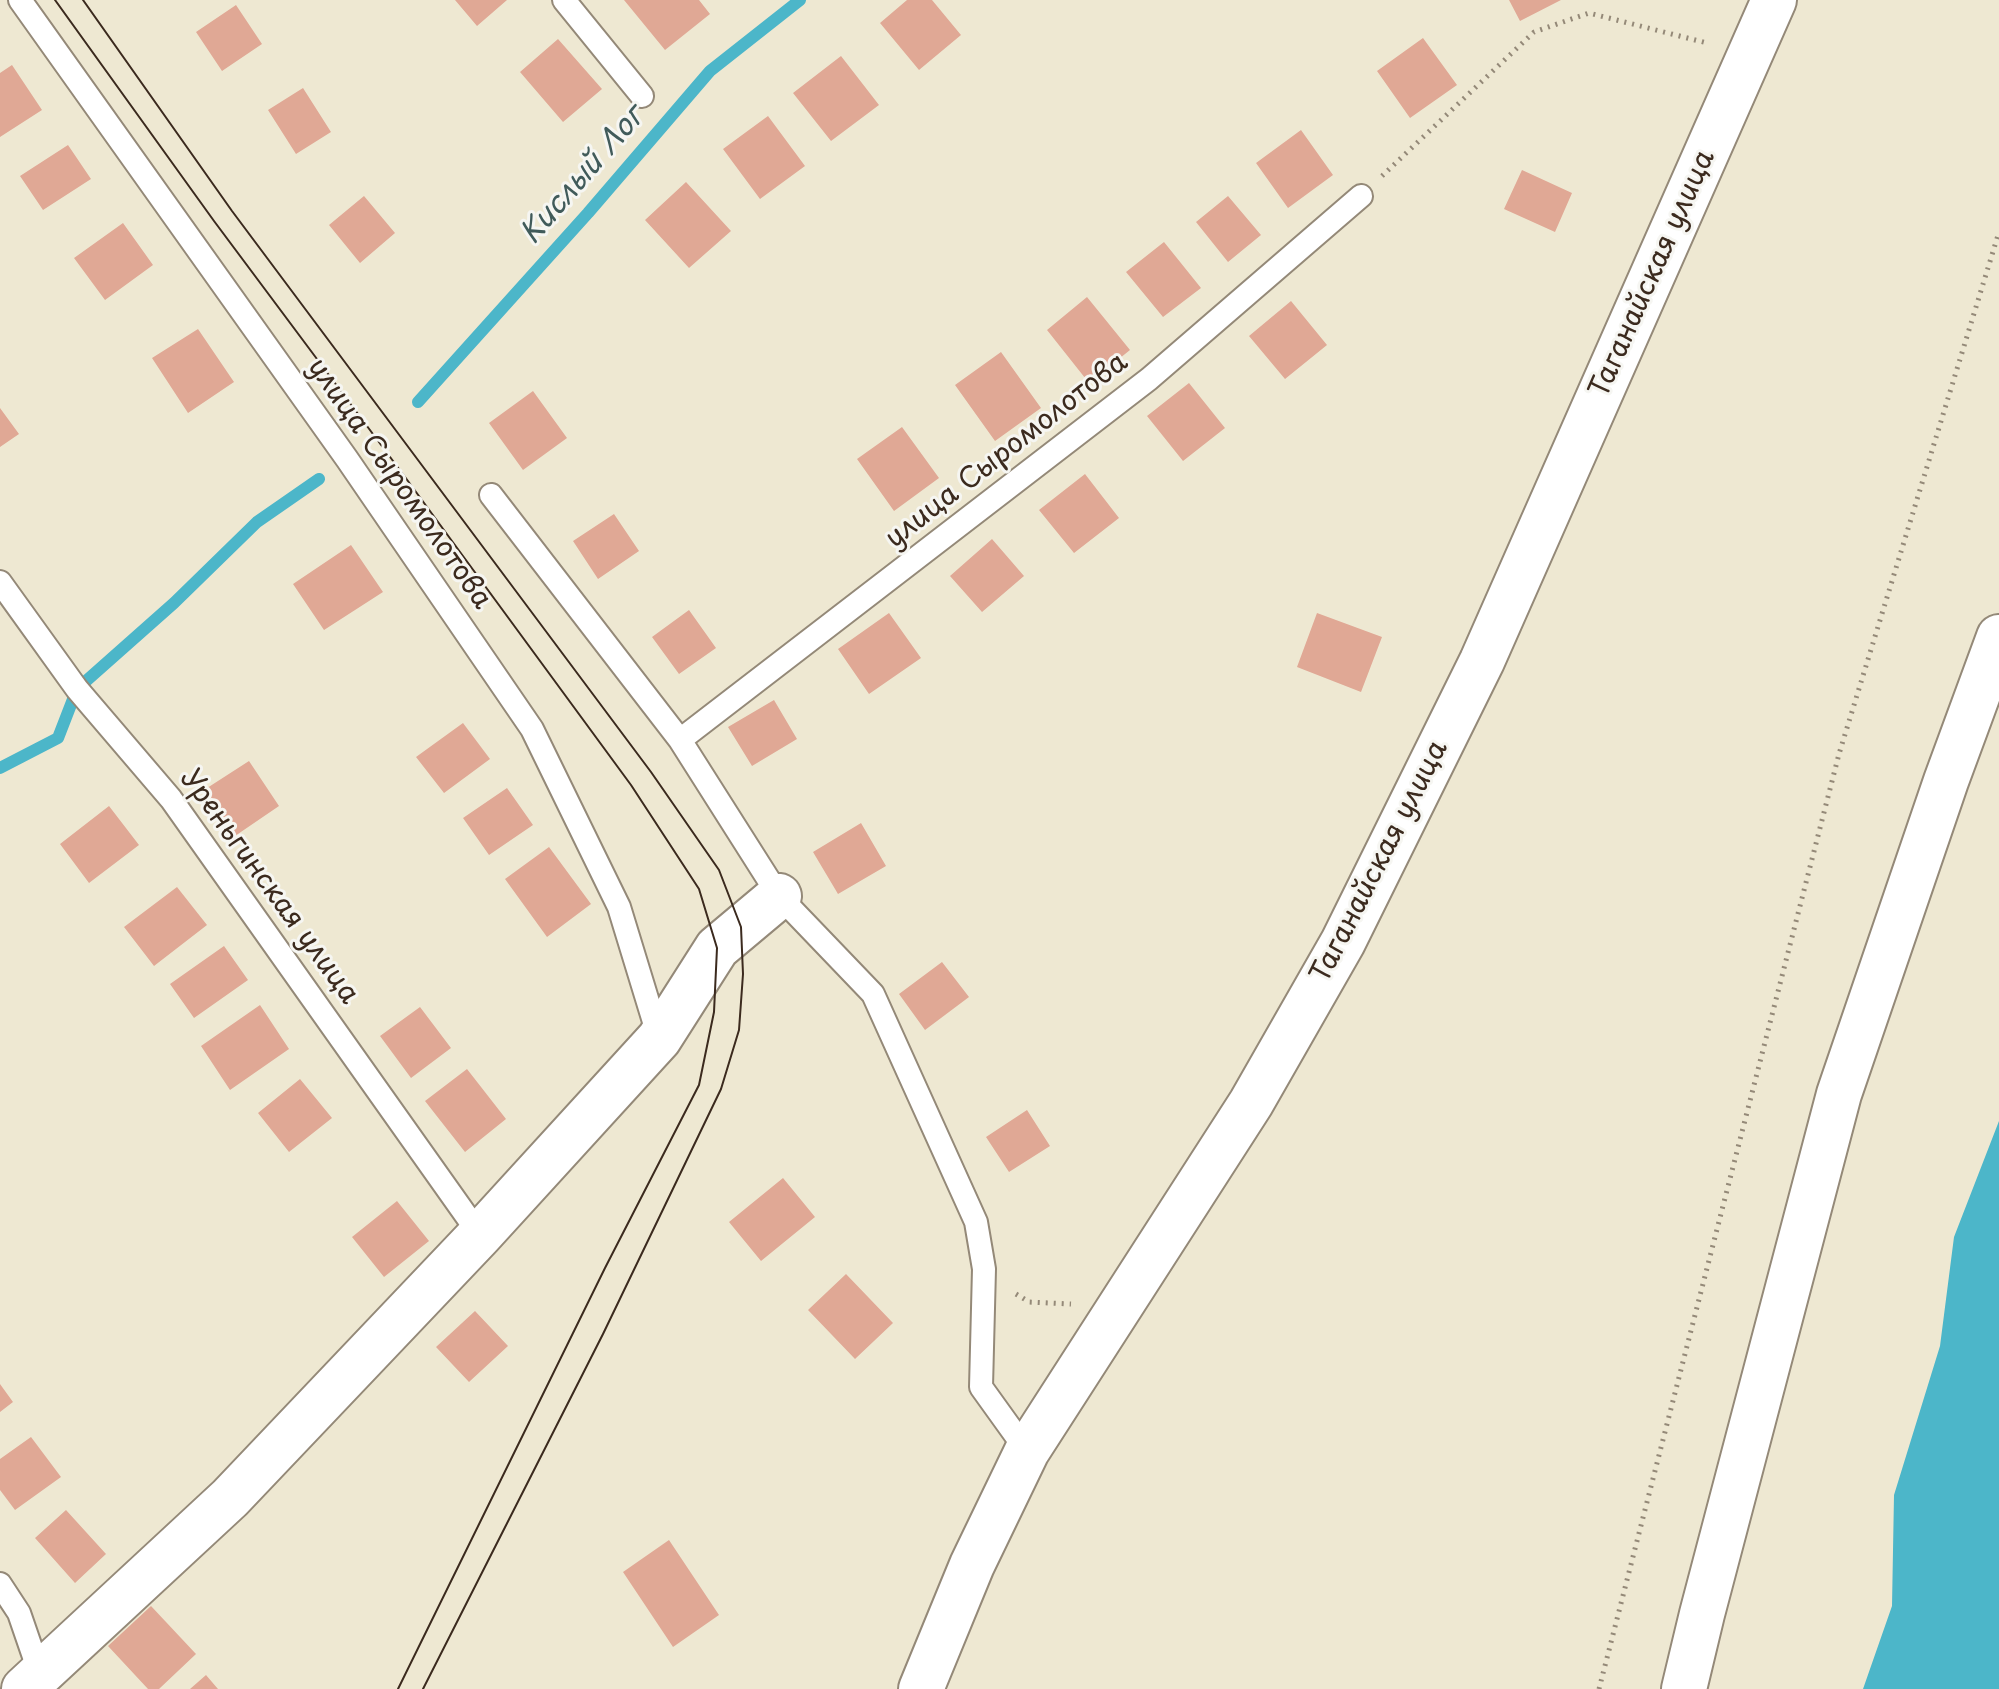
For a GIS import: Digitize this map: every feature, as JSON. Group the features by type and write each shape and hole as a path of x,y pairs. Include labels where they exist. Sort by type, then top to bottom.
{"main road":[{"name":"Таганайская улица","path":"921,1689 972,1565 1027,1451 1251,1103 1343,942 1482,661 1774,0"},
{"path":"1684,1689 1839,1094 1946,781 1999,637"},
{"path":"38,1684 230,1498 480,1235 659,1039 717,948 779,896"}],"lane":[{"name":"улица Сыромолотова","path":"20,0 347,459 532,729 619,907 659,1039"},
{"path":"564,0 642,96"},
{"name":"улица Сыромолотова","path":"680,740 1149,379 1361,196"},
{"path":"491,495 680,740 779,896 873,994 976,1222 984,1269 981,1387 1027,1451"},
{"name":"Уреньгинская улица","path":"0,582 77,689 171,799 480,1235"},
{"path":"0,1584 19,1613 38,1684"}],"path":[{"path":"1361,196 1534,32 1589,13 1709,43"},
{"path":"1599,1689 1839,754 1999,232"},
{"path":"984,1269 1001,1286 1029,1302 1071,1305 1079,1294"}],"water":[{"path":"1999,1121 1999,1689 1863,1689 1892,1606 1894,1495 1940,1346 1954,1237"}],"building":[{"path":"455,0 507,0 477,26"},
{"path":"624,0 699,0 710,14 665,50"},
{"path":"907,0 932,0 961,35 919,70 880,23"},
{"path":"1509,0 1561,0 1520,21"},
{"path":"236,5 262,44 222,71 196,32"},
{"path":"1423,38 1457,85 1410,118 1377,71"},
{"path":"558,39 602,89 563,122 520,72"},
{"path":"841,56 879,105 831,141 793,93"},
{"path":"12,65 42,110 0,137 0,73"},
{"path":"303,88 331,132 296,154 268,110"},
{"path":"768,116 805,166 760,199 723,149"},
{"path":"1301,130 1333,175 1288,208 1256,163"},
{"path":"68,145 91,179 43,210 20,176"},
{"path":"1522,170 1572,193 1555,232 1504,209"},
{"path":"686,182 731,231 689,268 645,220"},
{"path":"364,196 395,233 360,263 329,225"},
{"path":"1228,196 1261,235 1228,262 1196,222"},
{"path":"123,223 153,265 105,300 74,258"},
{"path":"1164,242 1201,288 1163,317 1126,272"},
{"path":"1087,297 1130,350 1089,383 1047,330"},
{"path":"1291,301 1327,345 1285,379 1249,336"},
{"path":"198,329 234,382 188,413 152,358"},
{"path":"1001,352 1041,408 995,441 955,385"},
{"path":"1189,383 1225,428 1183,461 1147,416"},
{"path":"533,391 567,438 523,470 489,423"},
{"path":"0,408 19,434 0,447"},
{"path":"902,427 939,478 894,511 857,459"},
{"path":"1085,474 1119,518 1074,553 1039,510"},
{"path":"614,514 639,551 598,579 573,541"},
{"path":"992,539 1024,576 982,612 950,576"},
{"path":"351,545 383,592 324,630 293,584"},
{"path":"689,610 716,648 679,674 652,637"},
{"path":"889,613 921,658 869,694 838,649"},
{"path":"1317,613 1382,637 1361,692 1297,667"},
{"path":"774,700 797,739 752,766 728,727"},
{"path":"463,723 490,759 444,793 416,757"},
{"path":"249,761 279,806 235,836 204,790"},
{"path":"507,788 533,825 489,855 463,818"},
{"path":"109,806 139,845 89,883 60,844"},
{"path":"861,823 886,866 838,894 813,852"},
{"path":"549,847 591,904 547,937 505,879"},
{"path":"177,887 207,925 154,966 124,927"},
{"path":"224,946 248,980 194,1018 170,984"},
{"path":"942,962 969,997 925,1030 899,994"},
{"path":"260,1005 289,1049 230,1090 201,1046"},
{"path":"420,1007 451,1048 411,1078 380,1036"},
{"path":"467,1069 506,1119 465,1152 425,1101"},
{"path":"300,1079 332,1118 289,1152 258,1113"},
{"path":"1027,1110 1050,1146 1009,1172 986,1137"},
{"path":"783,1178 815,1217 761,1261 729,1222"},
{"path":"397,1201 429,1241 384,1277 352,1237"},
{"path":"846,1274 893,1323 855,1359 808,1310"},
{"path":"475,1311 508,1346 469,1382 436,1347"},
{"path":"0,1384 13,1402 0,1412"},
{"path":"31,1437 61,1477 15,1510 0,1490 0,1459"},
{"path":"66,1510 106,1554 75,1583 35,1538"},
{"path":"669,1540 719,1615 673,1647 623,1572"},
{"path":"151,1606 196,1654 159,1689 148,1689 108,1646"},
{"path":"206,1675 218,1689 190,1689"}],"waterway":[{"name":"Кислый Лог","path":"418,402 588,213 710,71 800,0"},
{"name":"Кислый Лог","path":"0,768 58,738 77,689 174,603 257,522 319,479"}],"tram line":[{"path":"55,0 214,221 631,785 699,889 717,948 714,1012 699,1085 605,1268 398,1689"},
{"path":"83,0 232,211 651,772 719,870 741,927 743,974 739,1030 721,1089 603,1334 423,1689"}]}
